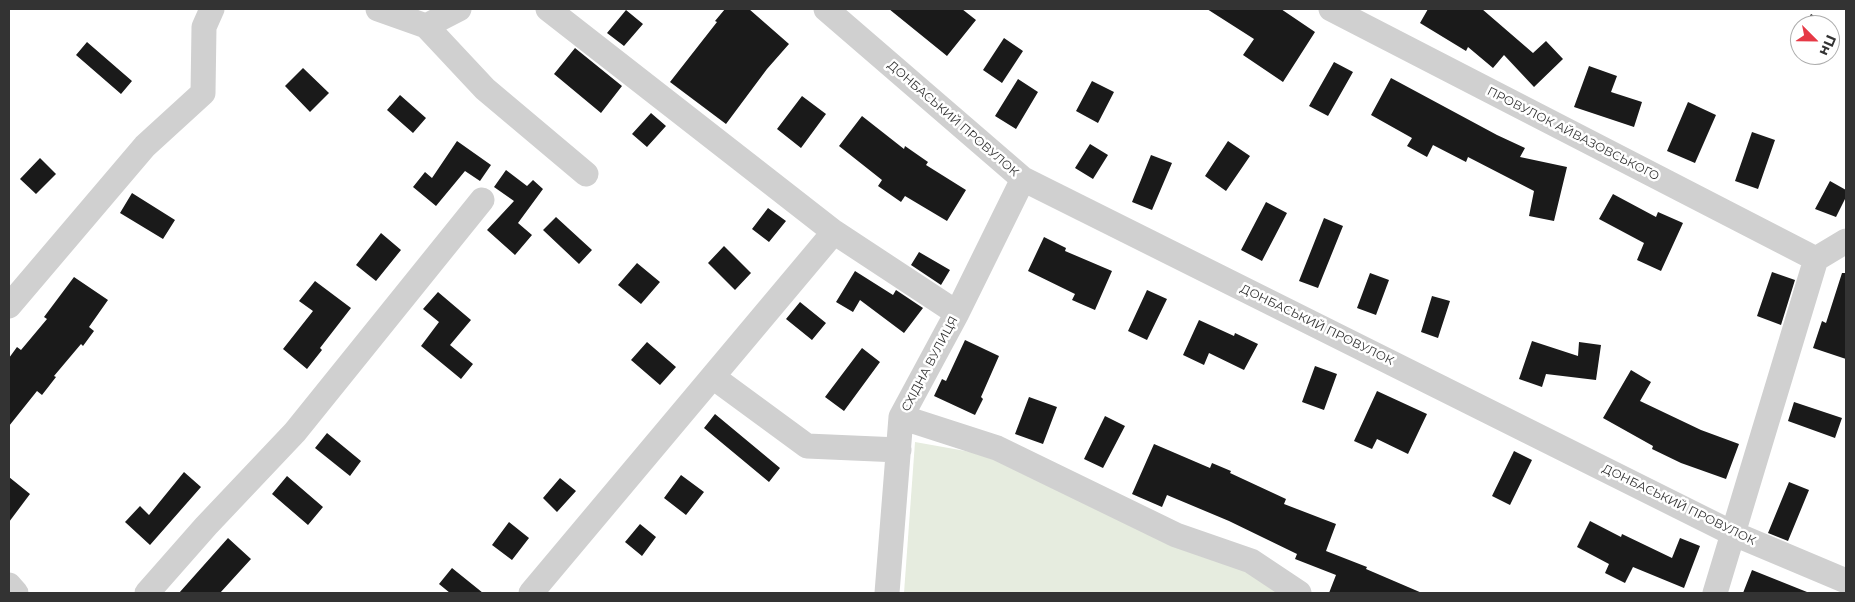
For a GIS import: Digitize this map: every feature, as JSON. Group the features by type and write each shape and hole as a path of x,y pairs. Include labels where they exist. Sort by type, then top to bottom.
{"street":[{"path":"9,306 145,146 203,92 204,26 212,9"},
{"path":"378,9 426,26 484,89 586,174"},
{"path":"426,26 459,9"},
{"path":"548,9 834,232 956,313"},
{"name":"ДОНБАСЬКИЙ ПРОВУЛОК","path":"826,9 1023,179 1732,532 1846,581"},
{"name":"ПРОВУЛОК АЙВАЗОВСЬКОГО","path":"1332,9 1816,259"},
{"name":"СХІДНА ВУЛИЦЯ","path":"887,593 900,450 901,417 956,313 1023,179"},
{"path":"147,593 206,526 295,432 482,200"},
{"path":"531,593 834,232"},
{"path":"1715,593 1816,259 1846,241"},
{"path":"713,377 807,446 900,450"},
{"path":"901,417 997,448 1176,535 1251,562 1300,593"},
{"path":"9,586 16,593"}],"shaded area":[{"path":"915,442 988,455 1249,569 1284,593 904,593"}],"building":[{"path":"725,9 749,9 789,44 767,69 726,124 670,82"},
{"path":"889,9 962,9 976,20 947,56"},
{"path":"1207,9 1281,9 1315,32 1283,82 1243,55 1254,39"},
{"path":"1428,9 1482,9 1533,53 1546,41 1563,59 1534,87 1504,55 1493,68 1468,47 1466,51 1420,23"},
{"path":"626,10 643,24 624,46 607,33"},
{"path":"1004,38 1023,51 1002,83 983,70"},
{"path":"87,42 132,81 121,94 76,55"},
{"path":"575,48 622,86 601,113 554,74"},
{"path":"1334,62 1353,72 1328,116 1309,106"},
{"path":"1589,66 1617,76 1611,92 1642,102 1634,127 1574,107"},
{"path":"303,68 329,93 310,112 285,86"},
{"path":"1391,78 1525,148 1520,157 1567,167 1554,221 1529,216 1534,191 1468,157 1466,162 1433,145 1427,157 1407,146 1412,138 1371,115"},
{"path":"1018,79 1038,92 1016,129 995,116"},
{"path":"1092,81 1114,92 1098,123 1076,111"},
{"path":"400,95 426,118 413,133 387,110"},
{"path":"802,96 826,114 801,148 777,129"},
{"path":"1688,102 1716,115 1695,163 1667,151"},
{"path":"651,113 666,126 647,147 632,134"},
{"path":"862,116 904,149 905,146 928,162 926,165 966,190 947,221 905,196 901,202 878,186 882,180 839,146"},
{"path":"1752,132 1775,140 1758,189 1735,181"},
{"path":"457,141 491,165 480,181 465,171 436,206 413,187 425,172 432,178"},
{"path":"1228,141 1250,156 1226,191 1205,176"},
{"path":"1090,144 1108,155 1093,179 1075,168"},
{"path":"1151,155 1172,163 1152,210 1132,202"},
{"path":"40,158 56,174 36,194 20,179"},
{"path":"506,170 527,186 533,180 543,189 518,223 532,235 515,255 487,230 514,201 494,187"},
{"path":"1830,181 1846,190 1846,197 1836,217 1815,209"},
{"path":"132,193 175,220 163,239 120,213"},
{"path":"1613,194 1656,217 1658,212 1683,223 1661,271 1637,260 1644,243 1599,219"},
{"path":"1266,202 1287,213 1262,261 1241,250"},
{"path":"768,208 786,221 769,242 752,229"},
{"path":"556,217 592,250 579,264 543,230"},
{"path":"1324,218 1343,226 1318,288 1299,281"},
{"path":"381,233 401,250 376,281 356,265"},
{"path":"1044,237 1066,248 1065,251 1112,271 1095,310 1072,300 1075,294 1028,271"},
{"path":"724,246 751,273 735,290 708,263"},
{"path":"919,252 950,270 941,285 911,265"},
{"path":"637,263 660,282 641,304 618,285"},
{"path":"855,271 893,295 896,290 923,308 904,333 860,300 853,312 836,302"},
{"path":"1772,272 1795,280 1781,325 1757,316"},
{"path":"1370,273 1389,280 1376,315 1357,308"},
{"path":"1842,273 1846,273 1846,359 1813,348 1822,321 1826,323"},
{"path":"74,277 108,300 89,327 94,331 83,346 81,344 54,376 56,377 42,395 37,391 9,426 9,358 17,347 21,350 47,319 44,317"},
{"path":"315,281 351,308 320,348 322,350 307,369 283,349 313,311 299,301"},
{"path":"1147,290 1167,299 1147,340 1128,331"},
{"path":"438,292 471,320 450,345 473,364 461,379 421,346 439,322 423,309"},
{"path":"1432,296 1450,301 1438,338 1421,332"},
{"path":"800,302 826,323 812,340 786,319"},
{"path":"1199,320 1234,336 1235,333 1258,344 1244,370 1209,353 1204,365 1183,355"},
{"path":"965,340 999,356 975,415 934,396 942,379 946,381"},
{"path":"1532,341 1578,356 1579,342 1601,345 1596,380 1546,374 1542,387 1519,379"},
{"path":"647,342 676,367 660,385 631,360"},
{"path":"862,348 880,362 844,411 825,397"},
{"path":"1315,366 1337,374 1324,410 1302,402"},
{"path":"1631,370 1651,382 1640,401 1701,430 1739,444 1726,479 1681,463 1652,449 1653,446 1603,418"},
{"path":"1377,391 1427,414 1408,454 1377,439 1372,449 1354,441"},
{"path":"1029,397 1057,407 1043,444 1015,434"},
{"path":"1794,402 1842,418 1835,438 1788,421"},
{"path":"715,414 780,468 769,482 704,428"},
{"path":"1105,416 1125,426 1103,468 1084,459"},
{"path":"327,433 361,461 350,476 315,448"},
{"path":"1154,444 1210,468 1212,463 1231,471 1230,473 1286,499 1284,504 1336,524 1326,551 1367,567 1366,569 1422,593 1329,593 1336,575 1295,559 1297,554 1229,521 1167,495 1162,507 1132,494"},
{"path":"1514,451 1532,460 1510,505 1492,496"},
{"path":"184,472 201,487 150,545 125,522 140,506 149,515"},
{"path":"681,475 704,492 686,515 664,498"},
{"path":"287,476 323,507 308,525 272,494"},
{"path":"9,477 30,494 9,522"},
{"path":"560,478 576,491 557,512 543,498"},
{"path":"1789,482 1809,490 1788,541 1768,533"},
{"path":"1590,521 1621,537 1622,534 1672,558 1680,538 1700,546 1684,588 1633,567 1625,583 1605,573 1609,564 1577,547"},
{"path":"509,522 529,538 512,560 492,545"},
{"path":"640,524 656,537 642,556 625,542"},
{"path":"228,538 251,559 220,593 179,593"},
{"path":"452,568 483,593 450,593 439,584"},
{"path":"1752,570 1807,592 1807,593 1743,593"}]}
